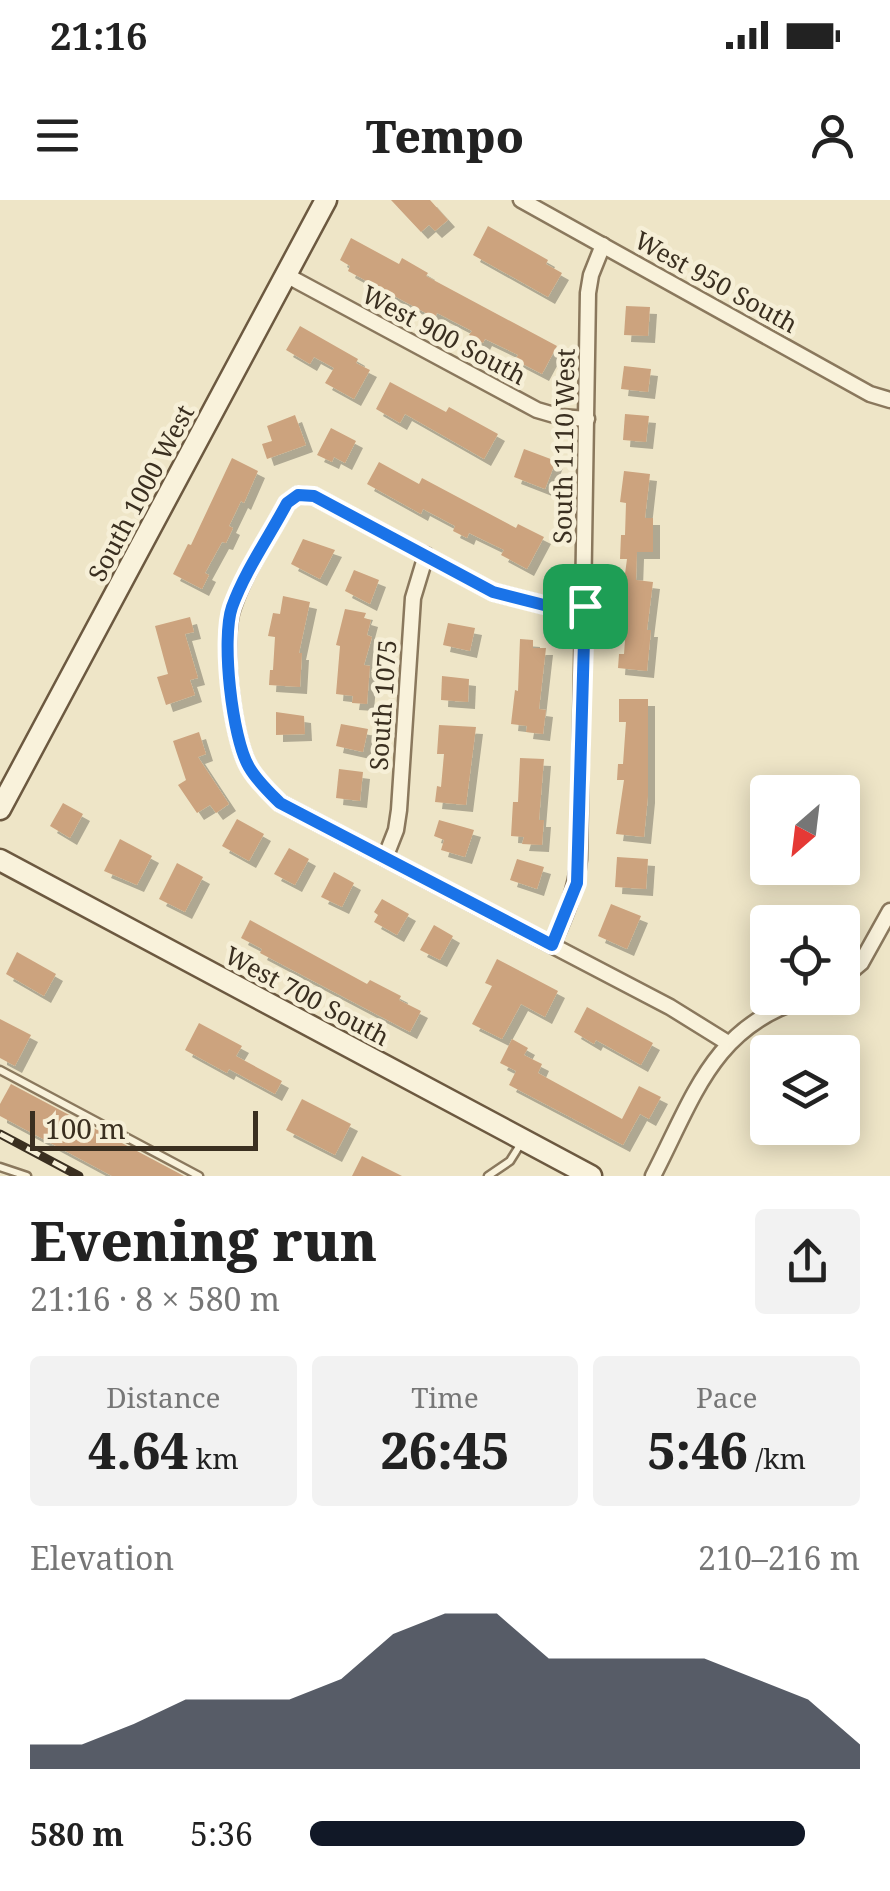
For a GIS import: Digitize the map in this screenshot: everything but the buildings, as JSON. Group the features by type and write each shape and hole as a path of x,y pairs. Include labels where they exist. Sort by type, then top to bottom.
{"main road":[{"name":"South 1000 West","path":"0,810 326,200"},
{"name":"West 700 South","path":"0,860 523,1140 569,1171 591,1176"}],"street":[{"name":"West 950 South","path":"521,200 870,394 890,400"},
{"name":"South 1110 West","path":"552,945 577,883 588,293 603,246"},
{"name":"West 900 South","path":"286,275 537,410 587,419"},
{"path":"585,606 523,602 493,592 314,496 298,495 287,503 233,605 227,627 238,734 248,765 280,803 670,1007 728,1043"},
{"name":"South 1075","path":"385,858 396,830 412,598 426,555"},
{"path":"860,964 890,911"},
{"path":"653,1176 717,1054 746,1026 765,1015"}],"lane":[{"path":"0,1070 200,1176"},
{"path":"488,1176 510,1162 523,1140"},
{"path":"0,1167 27,1176"}],"railway":[{"path":"0,1134 79,1176"}],"route":[{"path":"298,495 314,496 493,592 548,606 585,606 577,883 552,945 280,803 248,765 238,734 227,627 233,605 287,503 298,495"}]}
